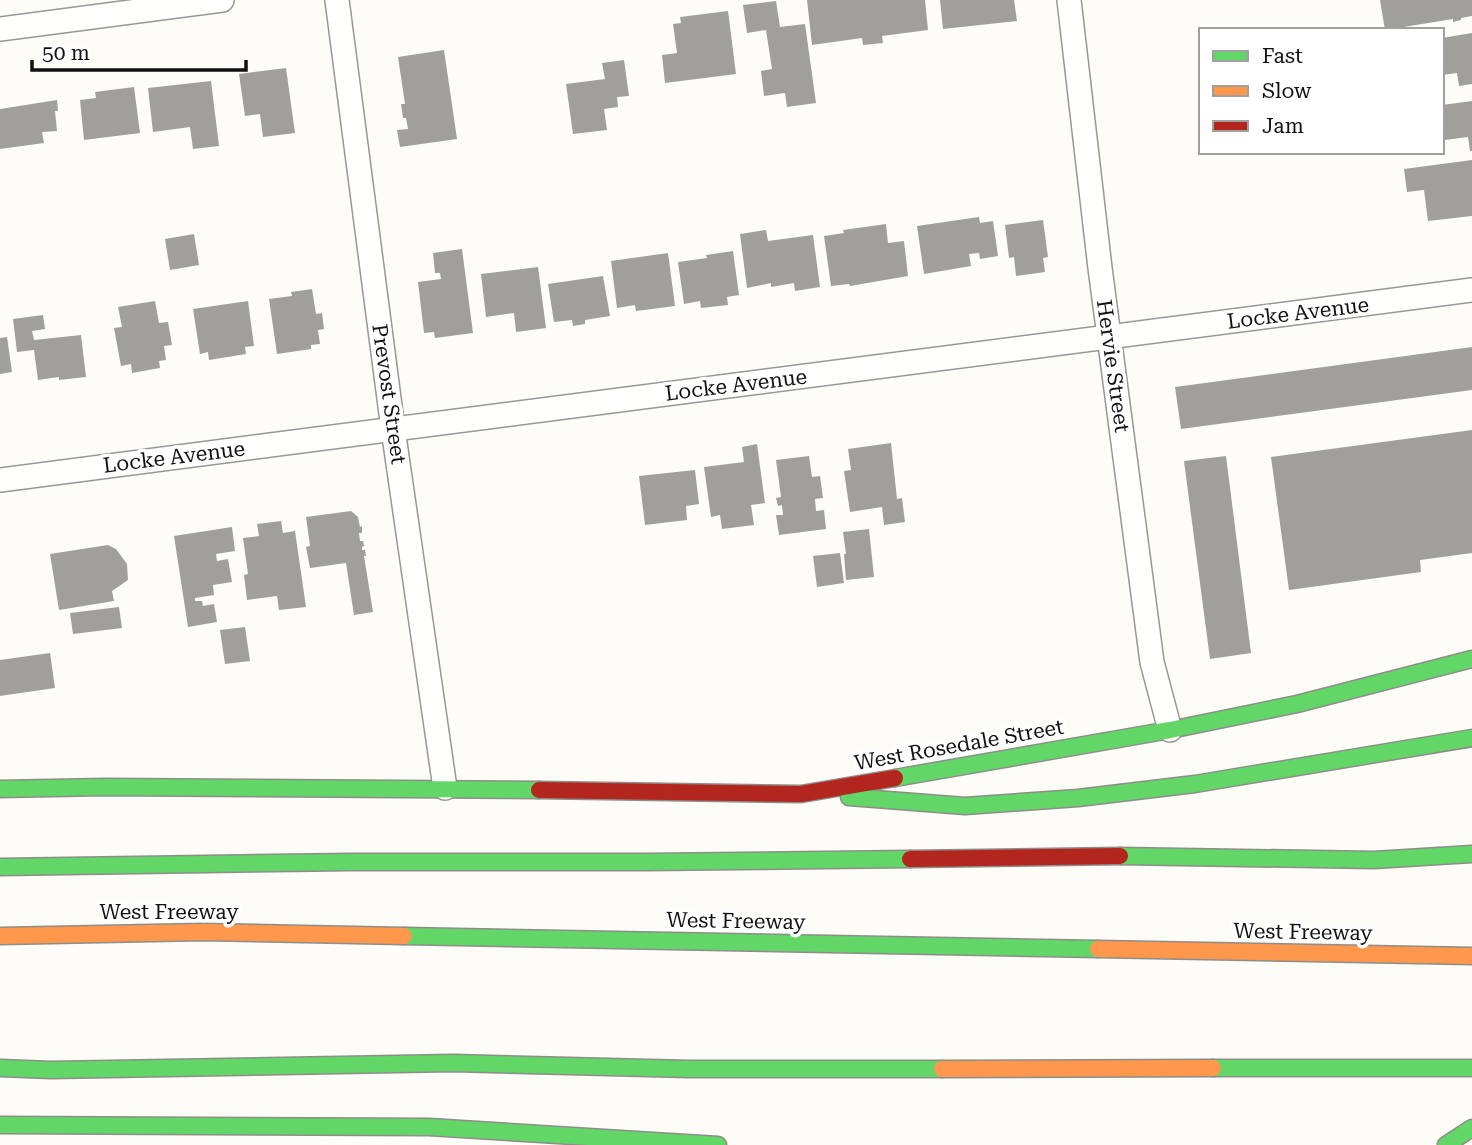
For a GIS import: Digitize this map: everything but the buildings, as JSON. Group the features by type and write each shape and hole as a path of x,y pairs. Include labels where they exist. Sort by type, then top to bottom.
{"main road":[{"name":"West Rosedale Street","path":"445,788 801,793 1170,730 1297,704 1472,659"},
{"path":"801,793 965,806 1078,798 1195,784 1472,738"},
{"path":"0,789 445,788"},
{"path":"0,867 1128,856 1374,860 1472,854"},
{"name":"West Freeway","path":"0,936 203,932 1472,956"},
{"path":"0,1068 51,1070 453,1063 689,1069 1472,1068"},
{"path":"0,1125 429,1127 718,1145"},
{"path":"1447,1145 1472,1128"}],"street":[{"path":"0,29 222,0"},
{"name":"Prevost Street","path":"337,0 393,429 445,788"},
{"name":"Hervie Street","path":"1069,0 1100,268 1152,662 1170,730"},
{"name":"Locke Avenue","path":"0,480 1472,290"}],"traffic: fast":[{"path":"895,778 1170,730 1297,704 1472,659"},
{"path":"849,797 965,806 1078,798 1195,784 1472,738"},
{"path":"0,789 104,787 539,790"},
{"path":"1120,856 1374,860 1472,854"},
{"path":"0,867 910,859"},
{"path":"404,936 1098,949"},
{"path":"0,1068 51,1070 453,1063 689,1069 942,1069"},
{"path":"1213,1068 1472,1068"},
{"path":"0,1125 429,1127 718,1145"},
{"path":"1446,1145 1472,1128"}],"traffic: slow":[{"path":"0,936 203,932 404,936"},
{"path":"1098,949 1472,956"},
{"path":"942,1069 1213,1068"}],"traffic: jam":[{"path":"539,790 801,794 895,778"},
{"path":"910,859 1120,856"}]}
